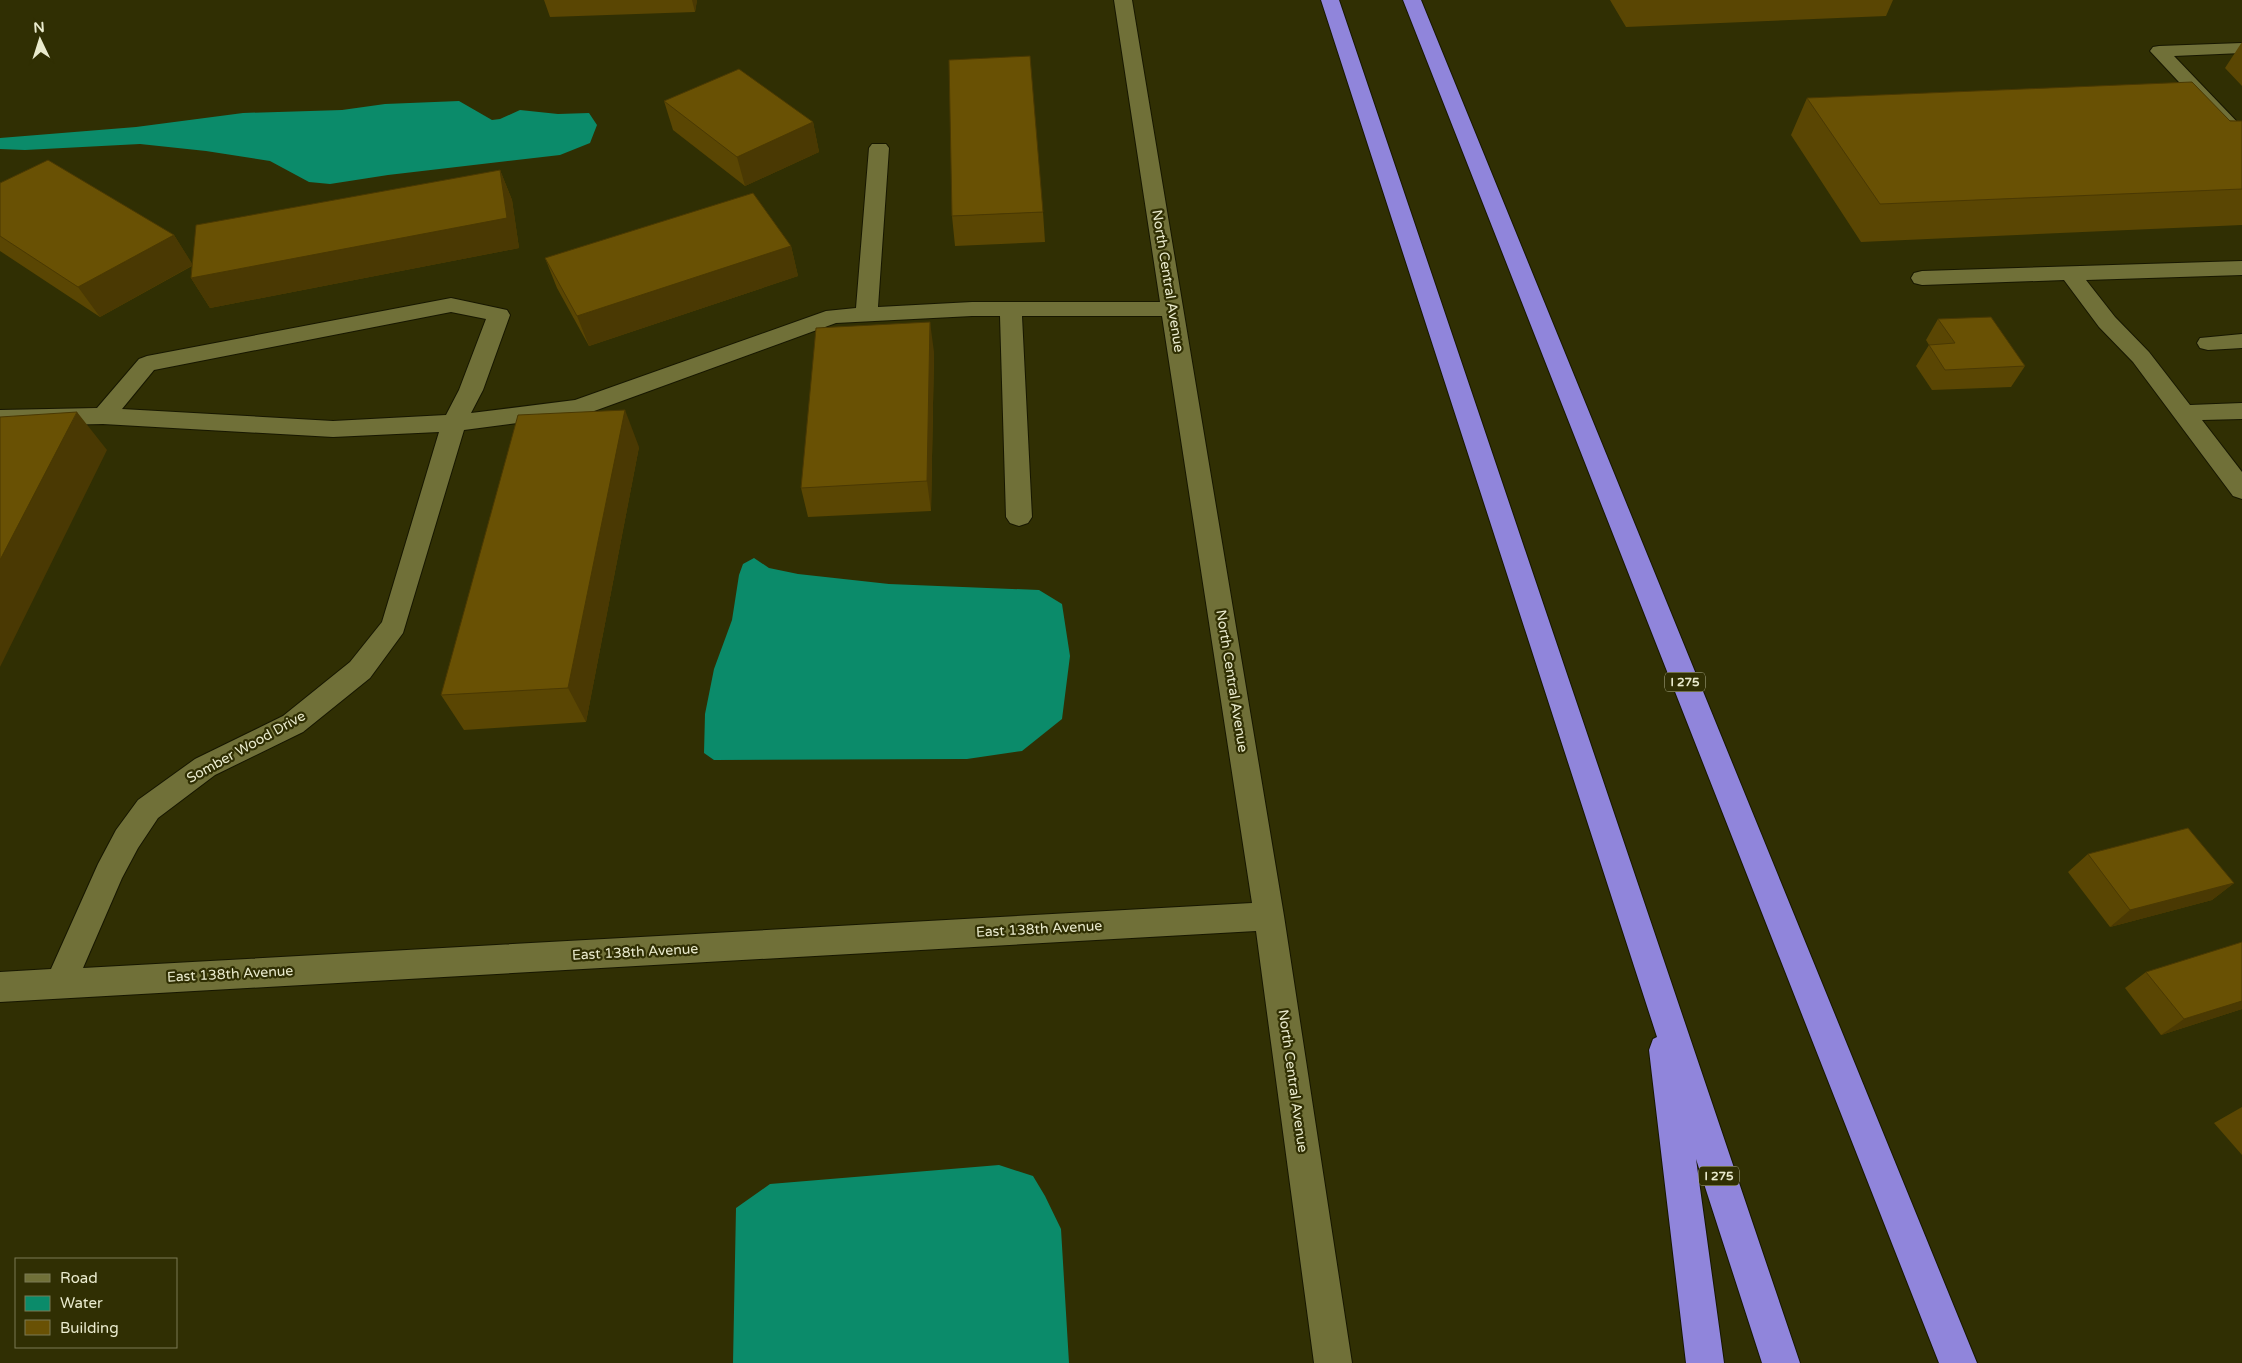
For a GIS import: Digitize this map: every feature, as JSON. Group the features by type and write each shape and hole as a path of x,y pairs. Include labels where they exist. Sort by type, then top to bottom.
{"highway":[{"name":"I 275","path":"1330,0 1781,1363"},
{"name":"I 275","path":"1412,0 1958,1363"},
{"path":"1657,989 1705,1363"}],"street":[{"name":"North Central Avenue","path":"1123,0 1269,916 1334,1363"},
{"path":"2242,48 2159,51 2242,138"},
{"path":"866,315 879,148"},
{"path":"1922,278 2242,268"},
{"path":"2070,274 2107,322 2141,357 2242,490"},
{"name":"Somber Wood Drive","path":"60,984 109,873 127,839 148,809 205,767 293,724 328,698 360,670 394,626 454,423 471,390 499,315 451,305 147,364 103,416"},
{"path":"0,418 103,416 333,428 454,423 578,408 834,316 1011,309 1172,309"},
{"path":"1011,309 1019,517"},
{"path":"2208,342 2242,341"},
{"path":"2184,413 2242,411"},
{"name":"East 138th Avenue","path":"0,987 1269,916"}],"water":[{"path":"459,101 492,120 500,119 520,110 558,114 589,113 597,125 590,143 560,155 388,175 330,184 309,182 270,161 206,151 140,144 25,150 0,149 0,138 136,127 243,113 342,110 385,104"},
{"path":"754,558 769,568 798,574 889,584 1039,590 1062,604 1070,656 1062,719 1022,751 967,759 714,760 704,753 705,714 714,669 732,620 739,575 743,564"},
{"path":"999,1165 1033,1176 1061,1229 1069,1363 733,1363 736,1208 770,1184"}],"building":[{"path":"1030,56 1043,212 952,216 949,60"},
{"path":"739,69 813,122 737,157 664,101"},
{"path":"2192,82 2230,121 2242,121 2242,189 1880,204 1807,98"},
{"path":"48,160 174,235 78,287 0,236 0,183"},
{"path":"500,170 507,218 191,278 196,225"},
{"path":"753,193 791,246 577,316 545,258"},
{"path":"1991,317 2025,366 1945,370 1929,345 1955,343 1938,319"},
{"path":"930,322 927,481 801,488 816,328"},
{"path":"625,410 568,688 441,695 518,415"},
{"path":"77,412 0,560 0,417"},
{"path":"2188,828 2234,883 2130,910 2088,854"},
{"path":"2242,942 2242,1001 2184,1019 2146,972"}]}
